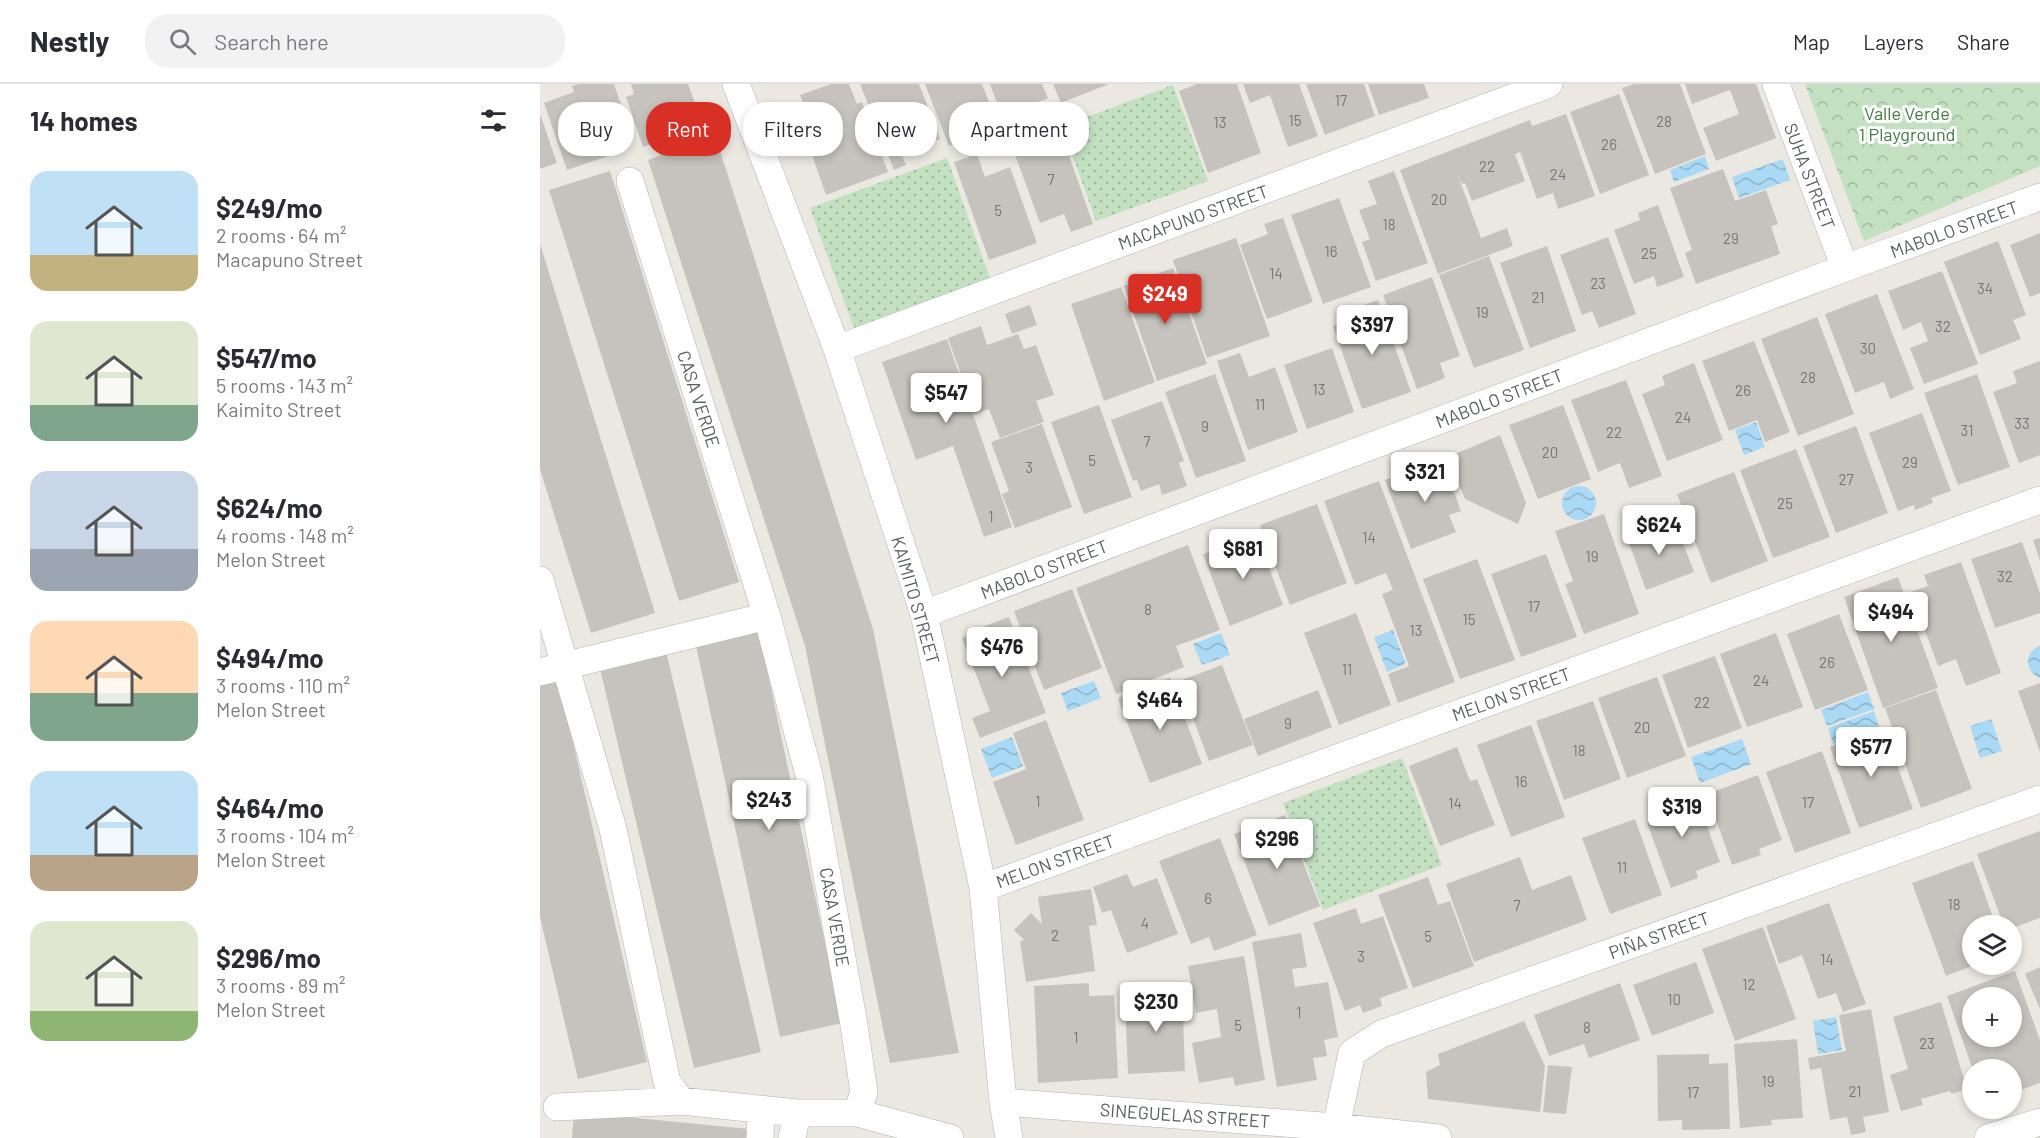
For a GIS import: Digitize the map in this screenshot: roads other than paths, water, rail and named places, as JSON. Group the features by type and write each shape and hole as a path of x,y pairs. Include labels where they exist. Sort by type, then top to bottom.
{"street":[{"name":"MACAPUNO STREET","path":"837,350 1549,84"},
{"name":"SUHA STREET","path":"1776,84 1845,268"},
{"name":"KAIMITO STREET","path":"742,86 837,350 924,614 983,888 1003,1102 1009,1138"},
{"name":"CASA VERDE","path":"630,182 767,616 809,775 864,1092 857,1113"},
{"name":"MABOLO STREET","path":"924,614 2040,197"},
{"name":"MELON STREET","path":"983,888 2040,500"},
{"path":"540,580 613,829 667,1082 681,1101"},
{"path":"540,672 767,616"},
{"name":"PIÑA STREET","path":"1336,1126 1352,1053 1382,1034 2040,799"},
{"path":"557,1107 681,1101 761,1110 795,1125 857,1113 950,1138"},
{"name":"SINEGUELAS STREET","path":"1003,1102 1336,1126 1438,1138"},
{"path":"760,1138 761,1110"},
{"path":"1989,1138 2040,1122"}],"water":[{"path":"1705,156 1709,169 1674,182 1670,170"},
{"path":"1783,159 1790,180 1739,198 1732,177"},
{"path":"1756,422 1765,447 1744,455 1735,430"},
{"path":"1579,486 1591,491 1596,503 1591,515 1579,520 1567,515 1562,503 1567,491"},
{"path":"1393,630 1406,664 1387,672 1374,637"},
{"path":"1221,633 1230,655 1202,665 1193,644"},
{"path":"2040,646 2040,678 2031,671 2028,662 2031,653"},
{"path":"1094,681 1101,698 1068,711 1061,693"},
{"path":"1868,692 1874,709 1827,726 1821,710"},
{"path":"1874,711 1879,727 1833,744 1828,728"},
{"path":"1991,719 2002,751 1980,758 1970,726"},
{"path":"1012,737 1023,766 992,778 981,749"},
{"path":"1742,739 1751,764 1700,783 1691,757"},
{"path":"1836,1017 1842,1050 1818,1054 1813,1021"}],"park label":[{"name":"Valle Verde 1 Playground","path":"1907,123"}]}
